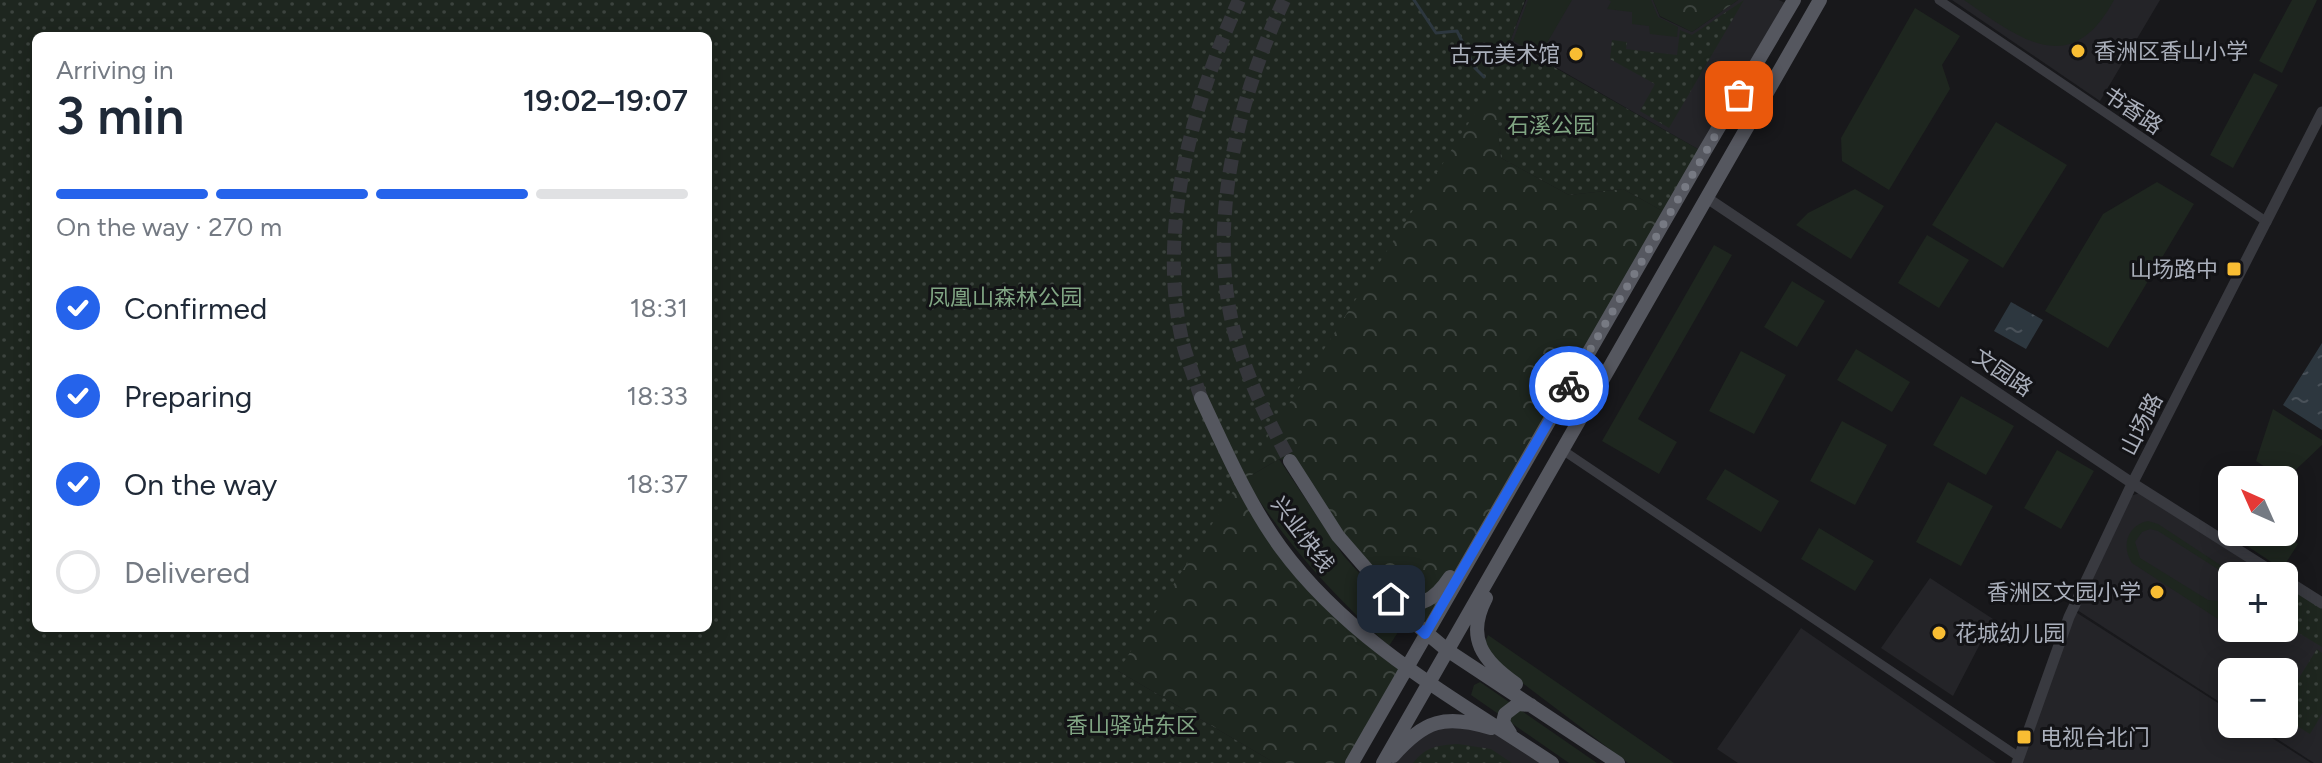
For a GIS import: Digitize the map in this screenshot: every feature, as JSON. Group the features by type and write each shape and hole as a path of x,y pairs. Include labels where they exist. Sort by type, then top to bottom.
{"main road":[{"path":"1352,763 1794,0"},
{"path":"1385,763 1541,483 1820,0"},
{"name":"兴业快线","path":"1201,398 1243,485 1281,548 1304,575 1344,615 1407,667 1552,763"},
{"name":"兴业快线","path":"1290,461 1338,536 1425,634 1581,737"},
{"path":"1387,594 1412,605 1435,596 1451,576 1491,507 1516,477"},
{"path":"1541,483 1528,523 1480,612 1478,640 1484,655 1495,669 1618,763"},
{"path":"1510,735 1505,727 1505,714 1518,704 1532,705"},
{"path":"1385,763 1417,733 1438,722 1464,720 1510,735"}],"street":[{"name":"书香路","path":"1939,0 2267,222"},
{"name":"山场路","path":"2018,760 2069,617 2132,483 2322,112"},
{"name":"文园路","path":"1707,198 2132,483 2257,562"},
{"path":"1561,449 2018,760"},
{"name":"文园路","path":"2298,588 2322,603"}],"shaded area":[{"name":"古元美术馆","path":"1526,0 1653,0 1660,17 1692,32 1738,0 1779,0 1791,6 1703,152 1510,41"},
{"name":"香洲区香山小学","path":"1952,0 2160,0 2100,101"},
{"name":"香洲区文园小学","path":"2145,491 2218,537 2218,546 2232,546 2257,562 2218,562 2218,642 2298,642 2298,588 2322,603 2322,763 2314,763 2276,738 2298,738 2298,658 2218,658 2218,701 2074,608 2125,498"},
{"name":"花城幼儿园","path":"1930,578 1993,619 1953,696 1881,648"},
{"path":"2074,611 2218,703 2218,738 2272,738 2311,763 2019,763"},
{"path":"1801,628 1996,763 1738,763 1717,749"},
{"path":"1438,722 1504,732 1551,763 1388,763"}],"green space":[{"name":"凤凰山森林公园","path":"0,0 1525,0 1494,83 1501,158 1569,195 1623,189 1668,214 1425,634 1364,569 1290,461 1279,459 1245,479 1281,548 1407,667 1352,763 1275,763 1118,671 0,763"},
{"name":"凤凰山森林公园","path":"0,0 1525,0 1510,42 1703,152 1668,214 1623,189 1569,195 1501,158 1493,85 1118,671 1275,763 0,763"},
{"path":"1528,0 1572,0 1540,55 1513,41"},
{"path":"1609,0 1651,0 1658,17 1678,27 1677,37 1650,34 1649,26 1632,24 1632,12 1607,9"},
{"path":"1653,0 1738,0 1692,32 1660,16"},
{"path":"1744,0 1669,128 1640,111 1655,84 1610,59 1612,40 1627,42 1626,49 1677,55 1680,30 1692,35"},
{"path":"1964,0 2114,0 2097,25 2080,40 2062,46 2043,45 2024,38"},
{"path":"2292,0 2317,0 2282,73 2259,61"},
{"path":"1915,8 1960,36 1942,65 1950,89 1889,190 1842,161 1841,138"},
{"path":"2254,73 2278,85 2233,168 2210,155"},
{"path":"1996,122 2067,165 2003,268 1932,225"},
{"path":"2157,182 2194,204 2108,348 2045,311 2103,214"},
{"path":"1855,189 1884,206 1851,259 1796,225 1808,213"},
{"path":"1927,235 1969,260 1939,308 1898,283"},
{"path":"1714,245 1732,255 1638,419 1677,442 1659,474 1602,441"},
{"path":"1792,281 1825,301 1797,347 1764,327"},
{"path":"1856,349 1910,382 1892,412 1837,380"},
{"path":"1741,351 1786,375 1754,434 1709,411"},
{"path":"1961,396 2014,426 1986,475 1933,445"},
{"path":"2273,409 2322,440 2322,445 2298,468 2264,466 2256,461"},
{"path":"1842,421 1887,445 1855,505 1810,481"},
{"path":"2057,450 2094,471 2061,529 2024,508"},
{"path":"1279,459 1343,555 1404,623 1389,646 1311,568 1245,479"},
{"path":"1725,469 1779,501 1761,532 1706,499"},
{"path":"1948,482 1993,506 1961,566 1916,542"},
{"path":"2148,521 2158,524 2218,563 2218,569 2158,531 2150,529 2142,532 2135,542 2140,558 2208,600 2218,601 2218,619 2132,563 2127,544 2135,527"},
{"path":"1819,528 1874,561 1855,591 1801,559"},
{"path":"2247,546 2297,546 2286,562 2271,562"},
{"path":"2298,592 2322,607 2322,647 2298,632"},
{"path":"1488,635 1674,763 1628,763 1496,663 1484,645"},
{"path":"2317,649 2322,653 2322,714 2310,734 2298,727 2298,680"},
{"path":"1480,682 1597,763 1569,763 1471,695 1474,685"},
{"path":"1458,744 1491,749 1512,763 1413,763 1432,748"}],"water":[{"path":"2011,302 2043,320 2026,349 1994,331"},
{"path":"2322,343 2322,430 2283,405"}],"waterway":[{"path":"1414,0 1436,33 1457,31 1475,68 1484,77"}],"tunnel":[{"path":"1201,398 1182,340 1175,297 1177,210 1194,123 1239,0"},
{"path":"1284,0 1252,80 1240,122 1225,209 1224,253 1227,296 1241,354 1290,461"}],"way so far":[{"path":"1569,386 1739,95"}],"place":[{"name":"香洲区香山小学","path":"2078,51"},
{"name":"古元美术馆","path":"1576,54"},
{"name":"山场路中","path":"2234,269"},
{"name":"香洲区文园小学","path":"2157,592"},
{"name":"花城幼儿园","path":"1939,633"},
{"name":"电视台北门","path":"2024,737"}],"route":[{"path":"1391,599 1425,634 1569,386"}],"park label":[{"name":"石溪公园","path":"1551,125"},
{"name":"香山驿站东区","path":"1132,725"}]}
